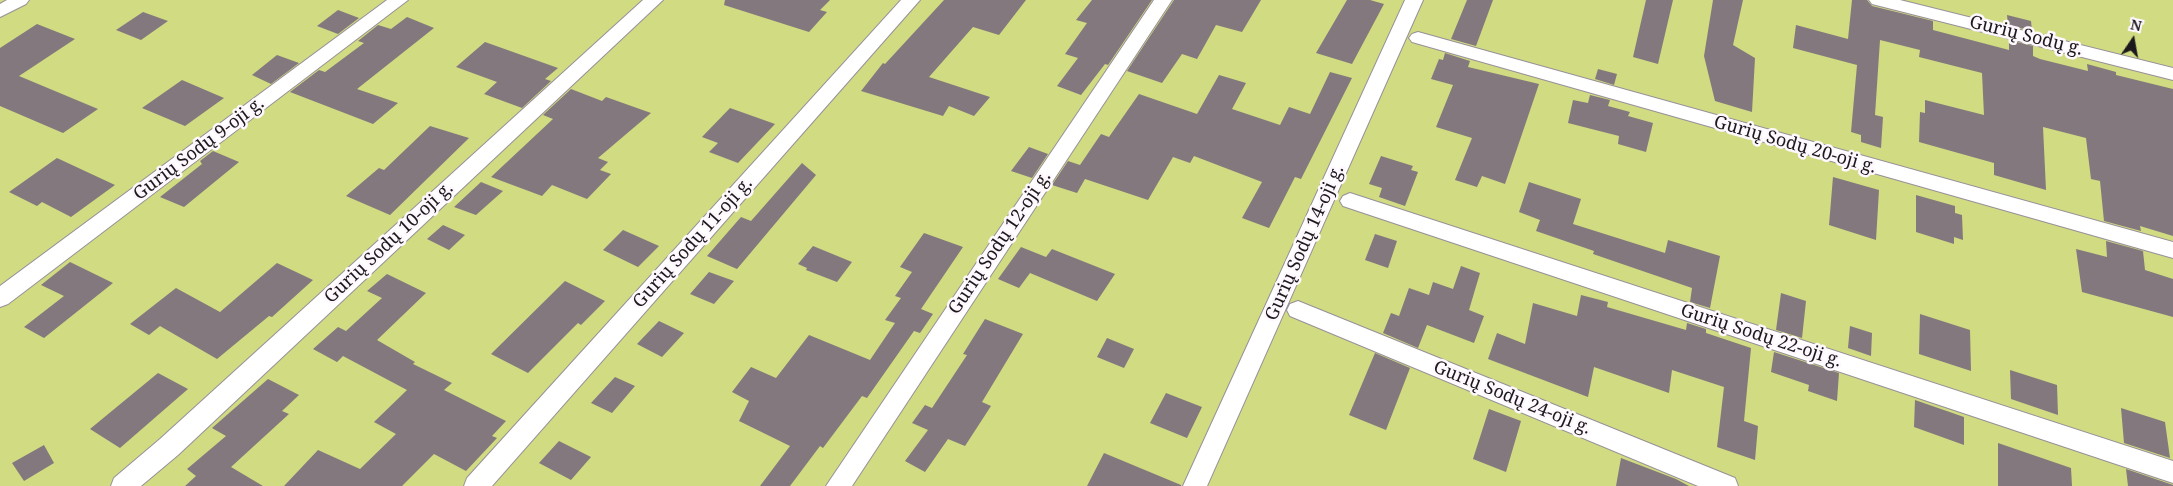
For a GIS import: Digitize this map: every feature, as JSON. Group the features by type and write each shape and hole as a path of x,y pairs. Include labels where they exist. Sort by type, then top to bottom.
{"street":[{"path":"0,11 20,0"},
{"name":"Gurių Sodų 9-oji g.","path":"0,298 398,0"},
{"name":"Gurių Sodų 10-oji g.","path":"124,486 169,447 654,0"},
{"name":"Gurių Sodų 11-oji g.","path":"476,486 911,0"},
{"name":"Gurių Sodų 12-oji g.","path":"838,486 1163,0"},
{"name":"Gurių Sodų 14-oji g.","path":"1195,486 1414,0"},
{"name":"Gurių Sodų g.","path":"1878,0 2173,74"},
{"name":"Gurių Sodų 20-oji g.","path":"1418,38 2173,250"},
{"name":"Gurių Sodų 22-oji g.","path":"1350,201 2173,472"},
{"name":"Gurių Sodų 24-oji g.","path":"1298,310 1726,486"}],"green space":[{"path":"0,0 2173,0 2173,486 0,486"}],"building":[{"path":"725,0 830,0 820,10 827,12 809,32 724,5"},
{"path":"944,0 1026,0 999,35 973,27 929,77 990,97 974,116 949,106 943,116 861,91 883,63 885,64"},
{"path":"1092,0 1152,0 1108,65 1105,64 1081,95 1057,86 1078,58 1065,54 1087,23 1076,20"},
{"path":"1174,0 1261,0 1242,32 1216,25 1197,59 1182,54 1162,83 1127,71"},
{"path":"1347,0 1370,0 1384,4 1352,64 1316,53"},
{"path":"1467,0 1493,0 1476,46 1451,39"},
{"path":"1646,0 1673,0 1658,64 1633,57"},
{"path":"1713,0 1743,0 1733,45 1755,58 1752,112 1715,101 1704,56"},
{"path":"1852,0 1867,0 1872,6 1933,21 1933,30 2009,50 2009,40 2033,46 2033,56 2040,59 2088,71 2087,64 2116,72 2116,75 2173,89 2173,236 2140,226 2141,231 2104,221 2100,181 2091,179 2086,138 2043,127 2046,190 1994,175 1994,163 1919,142 1920,112 1925,113 1925,100 1984,115 1982,73 1919,57 1920,50 1880,40 1875,115 1883,117 1881,148 1861,142 1861,135 1851,132 1857,65 1793,48 1796,25 1848,39"},
{"path":"338,10 359,18 338,34 317,26"},
{"path":"143,12 168,21 141,40 116,30"},
{"path":"2007,15 2031,21 2032,31 2008,25"},
{"path":"407,17 434,28 357,89 398,103 373,124 290,92 319,70 325,72 364,43 358,41 378,25 391,29"},
{"path":"37,24 75,39 19,76 98,109 63,133 0,106 0,48"},
{"path":"485,42 558,68 545,79 551,81 522,108 484,94 497,82 456,67"},
{"path":"1445,53 1470,61 1468,67 1539,84 1505,184 1482,176 1477,187 1455,180 1472,138 1436,127 1453,85 1431,79 1439,59 1443,60"},
{"path":"277,55 299,63 271,84 252,75"},
{"path":"1598,69 1617,74 1614,85 1595,79"},
{"path":"1330,72 1352,78 1301,179 1295,177 1269,228 1242,218 1262,182 1194,156 1190,163 1173,157 1148,200 1085,179 1077,193 1052,185 1068,161 1080,165 1101,134 1109,137 1139,94 1197,114 1219,75 1246,83 1232,109 1280,125 1289,107 1310,114"},
{"path":"182,80 224,98 185,126 142,108"},
{"path":"571,89 602,101 606,97 651,113 598,158 608,162 600,170 611,174 587,199 552,185 542,196 491,177 553,119 543,115"},
{"path":"1590,95 1610,100 1608,106 1630,112 1628,116 1653,123 1646,152 1618,144 1619,136 1568,123 1573,100 1588,103"},
{"path":"730,108 775,124 738,163 709,152 718,143 702,137"},
{"path":"430,126 469,138 390,215 346,196 379,168 384,170"},
{"path":"1029,147 1048,154 1032,178 1011,171"},
{"path":"213,151 239,162 184,207 160,197 202,164 200,161"},
{"path":"1381,156 1413,166 1411,170 1418,172 1405,206 1379,197 1382,188 1369,184"},
{"path":"57,158 115,185 71,217 42,202 37,206 9,192"},
{"path":"802,163 816,175 737,269 707,256 741,217 751,221"},
{"path":"1833,177 1879,190 1876,240 1829,225"},
{"path":"481,182 503,191 476,215 454,207"},
{"path":"1529,182 1581,199 1573,224 1665,253 1668,240 1720,256 1710,308 1690,302 1692,288 1593,254 1594,251 1536,231 1540,220 1519,212"},
{"path":"1916,195 1955,206 1955,213 1962,215 1963,240 1954,237 1954,244 1916,232"},
{"path":"443,225 465,235 449,250 427,239"},
{"path":"623,230 659,246 638,267 603,250"},
{"path":"924,233 963,247 921,309 933,314 920,333 914,331 867,398 862,396 823,448 820,446 790,486 760,486 790,446 739,421 749,401 732,392 751,367 776,378 809,335 870,360 895,323 885,320 901,298 895,296 912,272 900,267"},
{"path":"1375,234 1397,241 1388,268 1365,260"},
{"path":"2106,241 2143,251 2145,270 2173,279 2173,317 2082,292 2076,249 2107,257"},
{"path":"813,246 852,262 837,282 806,270 807,268 798,264"},
{"path":"1021,247 1046,257 1052,249 1115,274 1097,301 1030,273 1019,288 998,279"},
{"path":"70,262 113,283 44,338 24,327 64,296 41,285"},
{"path":"277,263 313,280 272,317 269,316 217,359 160,326 149,335 130,324 176,288 220,312"},
{"path":"1461,266 1480,273 1469,310 1484,316 1474,343 1427,325 1418,348 1383,333 1391,313 1399,316 1409,288 1429,295 1433,282 1453,289"},
{"path":"709,272 734,281 714,304 690,294"},
{"path":"387,274 426,293 377,340 415,362 413,364 452,383 444,390 506,421 492,436 497,438 466,471 434,454 402,486 284,486 318,450 360,469 396,434 374,422 407,390 343,356 337,362 313,349 338,327 346,331 382,298 367,291"},
{"path":"565,281 605,301 581,325 578,323 528,373 491,354"},
{"path":"1781,293 1806,301 1802,338 1776,330"},
{"path":"1581,295 1608,302 1607,307 1686,330 1687,323 1706,329 1706,333 1751,348 1744,421 1758,426 1755,460 1717,447 1724,387 1672,370 1669,393 1594,367 1588,397 1488,359 1497,333 1525,344 1533,303 1577,316"},
{"path":"1920,314 1970,330 1971,371 1919,354"},
{"path":"985,319 1023,334 982,402 991,406 965,446 948,439 925,472 905,461 928,430 912,423 925,405 932,408 967,355 963,354"},
{"path":"659,321 684,333 662,357 637,344"},
{"path":"1850,326 1872,333 1871,356 1848,348"},
{"path":"1107,338 1134,349 1124,368 1097,357"},
{"path":"1774,352 1839,373 1837,401 1808,391 1809,385 1771,372"},
{"path":"1375,353 1410,368 1386,430 1349,415"},
{"path":"2010,370 2057,385 2058,415 2011,399"},
{"path":"158,373 188,389 120,448 90,429"},
{"path":"615,377 635,386 612,413 591,403"},
{"path":"268,379 299,395 282,411 289,414 231,467 263,486 185,486 196,476 187,469 226,436 212,428"},
{"path":"1166,393 1202,407 1187,438 1150,423"},
{"path":"1915,400 1964,417 1964,445 1914,427"},
{"path":"2121,408 2165,422 2170,458 2124,443"},
{"path":"1489,409 1521,421 1506,472 1473,459"},
{"path":"559,441 591,457 571,480 539,463"},
{"path":"1998,443 2071,468 2072,486 1998,486"},
{"path":"44,445 54,463 24,481 12,463"},
{"path":"1104,453 1181,485 1181,486 1087,486"},
{"path":"1621,458 1676,479 1689,486 1616,486"},
{"path":"2126,469 2173,485 2173,486 2128,486"}]}
